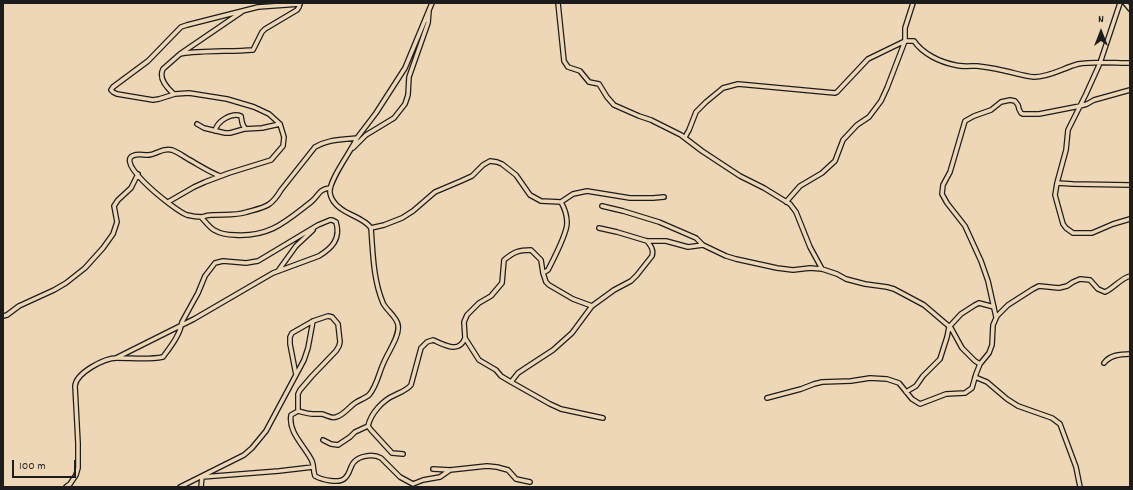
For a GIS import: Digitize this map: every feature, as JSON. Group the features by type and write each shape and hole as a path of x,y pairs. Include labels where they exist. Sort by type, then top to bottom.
{"street":[{"path":"432,3 405,68 376,113 357,138 330,188 330,194 336,205 347,213 366,222 372,228 373,259 376,283 389,313 396,318 398,323 398,332 381,372 368,396 354,404 337,417 331,418 322,414 312,414 298,411 291,415 290,418 293,431 313,463 315,476 318,478 341,481 347,477 354,461 364,456 378,457 400,477 413,484 423,480 440,478 450,470"},
{"path":"558,3 564,61 568,67 580,71 589,82 599,84 606,97 614,105 657,123 685,137 702,151 740,176 764,188 790,204 796,212 810,247 822,269"},
{"path":"786,202 800,186 822,173 835,161 843,140 857,125 869,117 875,110 888,88 905,41 905,28 913,3"},
{"path":"1120,3 1100,63 1068,130 1065,155 1055,195 1062,220 1066,228 1073,232 1092,233 1113,224 1130,220"},
{"path":"1125,3 1130,9"},
{"path":"168,202 194,186 271,160 283,146 284,137 280,124 270,114 254,107 227,99 189,93 174,94 153,100 117,94 111,90 112,87 148,61 181,27 264,6 300,4 297,10 265,29 253,50 212,51 180,54"},
{"path":"349,152 366,135 394,118 405,104 408,95 410,77 428,23 429,8"},
{"path":"174,94 164,85 161,72 163,69 180,54 246,10"},
{"path":"685,137 696,112 723,88 738,84 835,93 868,59 905,41 914,41 925,53 957,66 979,66 1034,77 1058,72 1070,66 1080,64 1130,63"},
{"path":"996,317 988,281 981,261 965,226 942,194 943,185 950,172 966,121 974,116 991,110 1002,102 1010,100 1015,101 1023,114 1039,114 1080,106 1094,100 1130,90"},
{"path":"215,131 220,121 233,115 241,116 242,123 246,129"},
{"path":"197,124 215,131 230,133 280,124"},
{"path":"220,176 206,170 178,153 166,149 151,155 133,155 130,158 130,164 147,185 187,215 202,217 209,215 240,214 268,206 277,198 315,147 332,140 357,138"},
{"path":"372,228 402,218 413,211 435,192 461,182 472,176 483,165 490,162 502,164 516,175 530,195 537,200 546,202 561,202 573,194 587,191 630,198 664,197"},
{"path":"3,316 66,283 85,268 113,234 117,222 114,206 118,200 131,188 138,174"},
{"path":"1057,183 1130,186"},
{"path":"202,217 213,229 225,234 250,235 259,233 270,230 282,224 314,200 322,190 330,188"},
{"path":"543,273 548,270 567,226 567,216 561,202"},
{"path":"602,206 659,222 696,238 703,245 736,259 793,270 822,269 846,279 894,289 924,305 949,327 962,348 980,364"},
{"path":"66,487 76,475 78,468 75,382 79,376 91,367 116,358 182,326 256,282 278,271 319,256 330,249 337,236 336,222 330,220 258,260 246,263 223,261 215,263 205,276 198,294 182,322 182,326 181,329 164,356 148,359 116,358"},
{"path":"278,271 296,246 318,226"},
{"path":"599,228 647,242 666,241 688,247 703,245"},
{"path":"512,382 518,373 553,350 572,333 592,306 614,290 631,281 637,275 652,256 652,248 647,242"},
{"path":"592,306 573,299 549,285 546,282 543,273 541,260 531,250 518,251 504,260 502,283 491,296 467,315 464,322 465,338 479,360 496,370 501,376 561,409 603,418"},
{"path":"767,398 802,389 818,383 870,378 887,379 899,382 906,392 920,404 946,394 966,393 972,388 980,364 989,353 992,345 993,325 996,317 1008,305 1032,288 1039,286 1059,288 1067,286 1080,279 1090,280 1098,289 1105,292 1130,276"},
{"path":"906,392 916,386 923,376 940,359 949,327 962,314 979,303 994,307"},
{"path":"296,375 290,344 290,337 292,333 313,321 328,316 332,317 338,324 339,346 300,390 298,394 298,411"},
{"path":"180,487 244,455 266,431 304,360 313,321"},
{"path":"323,440 331,444 338,445 355,432 368,426 372,415 382,404 392,396 409,388 421,348 427,342 433,340 456,347 460,346 465,338"},
{"path":"1104,362 1116,355 1130,354"},
{"path":"975,377 987,382 1018,406 1052,418 1060,424 1076,467 1080,487"},
{"path":"368,426 392,453 403,454"},
{"path":"433,469 450,470 498,466 508,470 516,479 530,482"},
{"path":"202,477 313,467"},
{"path":"201,487 202,477"}]}
